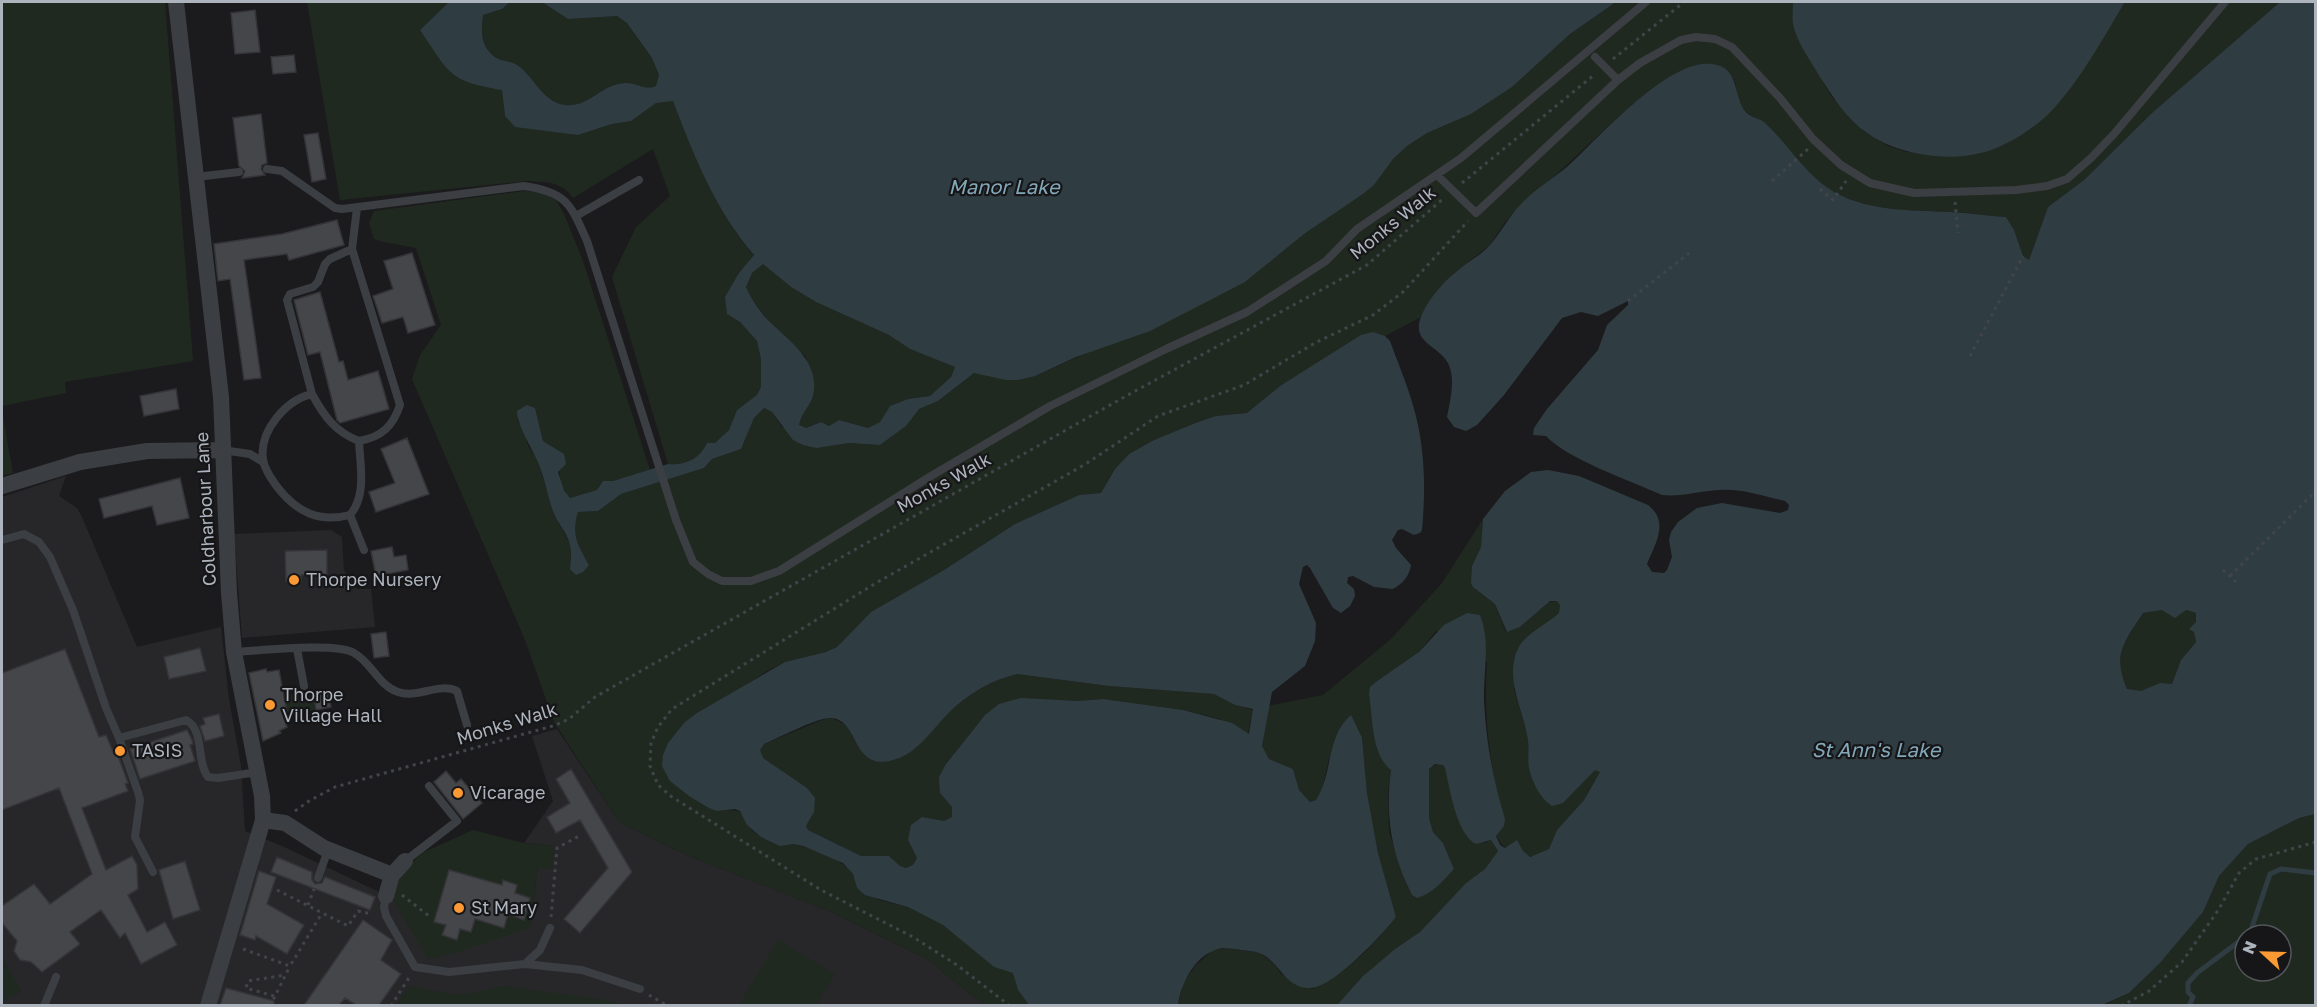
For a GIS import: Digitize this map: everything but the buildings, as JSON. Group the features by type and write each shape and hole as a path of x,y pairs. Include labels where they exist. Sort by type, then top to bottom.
{"street":[{"name":"Coldharbour Lane","path":"176,2 220,397 234,652 258,772 263,820 208,1005"},
{"path":"2,486 80,462 147,451 222,450"},
{"path":"263,820 285,823 389,885 405,861"}],"lane":[{"path":"267,169 282,171 334,208 357,208 525,186 541,188 558,194 576,216 587,241 668,495 693,561 708,574 722,581 751,581 779,571 1050,406 1247,312 1326,261 1357,229 1461,158 1646,2"},
{"path":"1437,175 1476,213 1618,80 1640,63 1681,40 1696,37 1715,39 1732,46 1816,142 1841,165 1870,183 1914,193 2016,190 2047,186 2067,179 2114,135 2225,2"},
{"path":"1595,57 1618,80"},
{"path":"195,177 239,172"},
{"path":"576,216 639,180"},
{"path":"352,249 330,259 313,287 290,294 287,300 312,394 333,426 346,436 360,441 372,439 383,432 395,421 400,405 352,249 357,208"},
{"path":"263,462 265,441 275,420 291,403 302,396 312,394"},
{"path":"222,450 250,454 263,462 287,500 301,511 315,517 336,519 350,515 356,508 361,495 360,441"},
{"path":"350,515 364,550"},
{"path":"2,540 24,534 39,542 50,557 73,610 106,708 138,792 140,800 135,837 153,872"},
{"path":"234,652 321,647 352,652 366,662 388,687 398,692 410,694 450,688 457,692 467,724"},
{"path":"297,649 304,686"},
{"path":"119,738 186,720 194,729 202,754 203,771 208,777 218,778 258,772"},
{"path":"405,861 457,821 429,786"},
{"path":"318,878 328,850"},
{"path":"389,885 384,907 386,916 416,967 449,972 525,963 582,970 640,989"},
{"path":"525,963 540,950 549,928"},
{"path":"44,1005 56,977"}],"path":[{"path":"1633,43 1684,2"},
{"name":"Monks Walk","path":"285,823 294,812 309,801 335,787 556,725 569,718 595,698 794,583 1126,396 1366,265 1577,89"},
{"path":"1772,181 1816,142"},
{"path":"1820,189 1833,200 1852,172"},
{"path":"1954,192 1958,233"},
{"path":"1010,1005 957,965 914,937 821,890 672,797 657,785 650,766 651,743 658,727 672,709 876,583 1084,465 1158,416 1244,385 1315,343 1373,315 1403,292 1476,213"},
{"path":"1628,301 1693,250"},
{"path":"1970,356 2023,256"},
{"path":"2229,576 2316,491"},
{"path":"2223,570 2236,582"},
{"path":"549,928 557,848 581,835"},
{"path":"2121,1005 2149,991 2182,962 2219,909 2239,873 2256,859 2316,842"},
{"path":"308,905 318,878"},
{"path":"389,885 429,916"},
{"path":"278,890 348,926 358,911 386,916"},
{"path":"270,1005 322,913"},
{"path":"227,944 290,966"},
{"path":"391,1005 416,967"},
{"path":"274,996 246,988 248,981 285,975"},
{"path":"640,989 668,1005"}],"shaded area":[{"path":"2,2 165,2 193,361 65,382 66,393 2,406"},
{"path":"307,2 449,2 420,30 430,44 481,86 502,90 505,116 554,131 578,135 612,124 631,121 656,103 673,100 707,182 728,220 754,256 739,273 727,314 740,322 757,341 761,359 761,387 757,395 737,410 729,430 715,443 707,443 692,460 681,464 668,464 612,277 636,227 670,196 653,149 573,198 569,192 558,185 527,181 340,200"},
{"path":"510,2 542,2 568,19 617,16 627,23 652,58 659,75 656,86 648,88 628,83 616,84 581,103 565,105 557,103 545,95 520,67 494,56 484,42 483,15 502,9"},
{"path":"1616,2 1793,2 1793,24 1803,48 1832,97 1854,123 1888,146 1907,152 1956,156 1981,153 2008,143 2097,48 2125,2 2280,2 2152,113 2084,180 2048,207 2029,260 2023,256 2014,230 2006,217 1874,206 1843,197 1829,189 1806,169 1767,125 1741,106 1733,78 1651,89 1505,222 1489,246 1455,272 1439,288 1421,317 1385,336 1373,332 1280,386 1247,413 1216,416 1154,440 1129,454 1115,469 1101,493 1079,495 1015,524 944,570 871,612 837,647 785,662 734,693 717,811 729,810 741,813 748,825 760,836 803,847 833,858 849,869 857,888 879,900 908,907 943,925 994,967 1014,973 1018,990 1029,1005 984,1005 927,959 834,913 684,854 619,822 554,722 525,640 412,379 420,355 441,325 416,248 374,239 369,223 374,211 524,191 540,192 556,200 564,214 583,261 650,470 613,481 603,481 597,490 570,498 560,477 560,466 564,454 543,441 535,408 517,420 524,430 528,446 537,459 555,516 570,544 572,558 570,569 589,565 577,539 575,527 578,512 598,511 621,494 704,468 712,459 741,449 754,418 764,408 772,412 781,426 817,448 849,443 880,445 906,426 919,409 938,401 974,373 1035,376 1245,282 1304,234 1374,185 1393,159 1407,146 1427,133 1471,114 1512,87 1570,34"},
{"path":"763,264 791,287 816,302 889,335 910,349 955,367 951,377 930,396 908,399 890,406 880,422 868,428 839,420 829,426 821,422 806,428 798,425 801,414 813,397 806,357 768,320 752,300 746,287 752,273"},
{"path":"2,411 13,473 2,476"},
{"name":"TASIS","path":"66,476 59,496 77,508 82,517 137,647 221,627 229,699 241,766 245,831 392,898 532,923 537,869 554,846 524,843 553,801 532,736 557,729 619,822 684,854 834,913 927,959 984,1005 2,1005 2,497"},
{"path":"1483,519 1481,547 1472,566 1473,587 1495,604 1506,632 1520,627 1549,602 1557,601 1560,605 1559,613 1550,620 1514,689 1528,737 1529,767 1563,803 1595,769 1600,772 1584,800 1557,830 1549,849 1530,857 1500,842 1496,835 1504,826 1489,745 1486,704 1487,662 1436,631 1419,652 1370,688 1391,770 1388,792 1389,832 1407,885 1412,895 1417,898 1432,890 1454,869 1443,843 1433,832 1429,818 1429,769 1439,764 1445,768 1484,843 1491,840 1498,851 1485,869 1466,883 1420,932 1395,949 1363,976 1337,1005 1178,1006 1184,981 1196,965 1212,951 1225,948 1260,953 1274,964 1281,974 1312,989 1348,967 1396,917 1378,853 1367,793 1362,738 1329,758 1322,791 1316,800 1310,802 1299,790 1293,769 1269,759 1262,746 1268,706 1323,695 1391,639 1442,583"},
{"name":"Thorpe Nursery","path":"331,530 342,537 344,570 357,589 371,589 375,627 242,638 234,534"},
{"path":"2186,610 2196,613 2196,642 2181,660 2172,684 2160,683 2141,692 2127,689 2119,668 2122,647 2143,613"},
{"path":"1017,674 1109,686 1214,694 1235,705 1253,710 1248,734 1217,718 1183,710 1103,699 985,715 946,764 940,793 952,807 952,817 944,821 922,817 908,840 917,858 913,865 906,868 900,866 889,856 861,856 808,830 806,826 814,812 806,788 763,758 759,750 764,744 827,718 846,725 856,743 892,761 912,749 948,713 968,697 990,684"},
{"path":"300,692 304,696 314,695 316,710 287,713 284,696"},
{"path":"2315,814 2315,1005 2102,1006 2129,993 2160,963 2203,912 2219,876 2248,844 2299,818"},
{"path":"473,830 524,843 554,846 552,869 537,869 532,923 526,929 458,952 428,959 392,898 401,874 422,853"},
{"path":"778,940 835,974 816,1005 739,1005"},
{"path":"2,958 22,992 2,1000"},
{"path":"408,986 459,995 505,986 627,1005 396,1005"}],"water":[{"name":"Manor Lake","path":"449,2 510,2 502,9 483,15 482,35 486,47 495,57 520,67 545,95 557,103 573,105 588,100 617,84 629,83 648,88 656,86 659,75 652,58 627,23 617,16 568,19 542,2 1616,2 1570,34 1512,87 1471,114 1427,133 1407,146 1393,159 1374,185 1304,234 1245,282 1150,331 1076,357 1035,376 1006,380 974,373 938,401 919,409 906,426 880,445 849,443 817,448 803,445 793,440 772,412 764,408 754,418 741,449 712,459 704,468 621,494 598,511 578,512 575,527 577,540 589,565 583,572 576,575 570,569 569,541 555,516 539,465 521,428 517,411 527,405 535,408 543,441 564,454 566,464 558,472 564,490 570,498 597,490 603,481 613,481 668,464 681,464 692,460 707,443 715,443 729,430 737,410 757,395 761,387 761,359 757,341 740,322 727,314 725,297 739,273 754,255 728,220 707,182 673,101 656,103 631,121 612,124 578,135 515,127 505,116 502,90 470,83 452,73 420,30","holes":["763,264 791,287 816,302 889,335 910,349 955,367 951,377 930,396 908,399 890,406 880,422 868,428 839,420 829,426 821,422 806,428 799,425 813,396 812,372 800,352 767,319 752,300 746,287 752,273"]},
{"path":"1793,2 2125,2 2083,71 2044,119 1994,149 1967,156 1952,157 1922,154 1892,146 1867,133 1853,122 1830,92 1801,45 1793,24"},
{"name":"St Ann's Lake","path":"2280,2 2316,2 2315,814 2299,818 2248,844 2219,876 2203,912 2160,963 2129,993 2102,1005 1337,1005 1363,976 1395,949 1420,932 1466,883 1485,869 1498,851 1491,840 1476,844 1463,831 1455,810 1445,768 1443,765 1435,764 1429,769 1429,818 1433,832 1443,843 1454,869 1428,893 1417,898 1412,895 1399,864 1391,834 1389,787 1391,770 1384,763 1376,745 1372,724 1370,687 1419,652 1444,625 1467,613 1480,615 1486,647 1484,701 1486,731 1505,819 1504,826 1496,836 1500,845 1505,848 1517,840 1523,851 1530,857 1549,849 1557,830 1584,800 1600,772 1595,770 1563,803 1552,806 1540,794 1532,779 1528,764 1528,739 1515,690 1513,667 1520,645 1559,613 1560,605 1557,601 1550,601 1520,627 1507,632 1495,604 1471,583 1472,566 1481,547 1483,519 1505,491 1531,472 1548,470 1579,476 1648,505 1658,519 1659,533 1647,564 1652,572 1664,573 1672,557 1669,540 1671,532 1678,522 1697,508 1722,503 1780,513 1788,510 1789,505 1785,501 1736,490 1662,495 1584,461 1556,445 1546,436 1533,435 1534,428 1547,409 1598,350 1607,325 1628,305 1628,301 1598,316 1581,312 1562,318 1504,395 1477,425 1466,431 1454,427 1447,417 1452,390 1452,376 1448,363 1423,338 1419,326 1427,305 1441,286 1482,253 1527,198 1568,166 1617,118 1659,84 1680,71 1699,64 1717,65 1724,68 1733,79 1739,100 1746,112 1765,123 1828,188 1856,202 1872,206 2006,217 2014,230 2023,256 2029,260 2048,207 2084,180 2152,113","holes":["2162,610 2175,618 2186,610 2196,613 2196,622 2189,629 2194,632 2196,642 2181,660 2172,684 2160,683 2141,691 2127,689 2120,667 2120,657 2126,641 2143,613"]},
{"path":"1373,332 1385,336 1390,341 1410,394 1422,449 1424,498 1422,530 1414,535 1402,529 1398,530 1392,540 1411,565 1403,582 1393,589 1374,587 1353,576 1348,577 1347,583 1354,589 1355,596 1350,606 1341,613 1333,608 1310,568 1307,565 1303,567 1299,584 1316,623 1315,641 1305,666 1272,692 1262,746 1269,759 1293,769 1299,790 1310,802 1316,800 1321,790 1337,734 1351,715 1362,738 1367,793 1378,853 1396,917 1356,959 1331,979 1320,986 1301,987 1294,984 1272,962 1259,953 1223,948 1205,955 1192,969 1182,987 1178,1005 1029,1005 1018,990 1013,973 994,967 943,925 908,907 865,895 857,888 853,874 843,863 803,846 793,844 780,846 761,837 747,825 740,811 735,809 717,811 709,808 670,781 662,766 663,755 668,743 685,722 697,713 785,662 837,647 871,612 944,570 1015,524 1079,495 1101,493 1115,469 1129,454 1154,440 1198,422 1216,416 1247,413 1280,386 1361,335","holes":["1017,674 1109,686 1214,694 1235,705 1253,709 1249,734 1232,723 1183,710 1103,699 1077,701 1021,698 999,704 985,715 946,764 939,777 940,793 952,807 952,817 944,821 922,817 911,825 908,840 917,858 913,865 906,868 900,866 889,856 861,856 808,830 806,826 814,812 815,798 807,788 763,758 760,750 764,744 828,718 838,719 845,725 868,757 877,761 890,761 900,758 918,746 948,713 970,695 1008,676"]}],"waterway":[{"path":"2253,923 2270,874 2281,869 2316,873"},
{"path":"2189,1006 2193,997 2188,992 2188,983 2197,973 2233,946"}],"place":[{"name":"Thorpe Nursery","path":"294,580"},
{"name":"Thorpe Village Hall","path":"270,705"},
{"name":"TASIS","path":"120,751"},
{"name":"Vicarage","path":"458,793"},
{"name":"St Mary","path":"459,908"}]}
